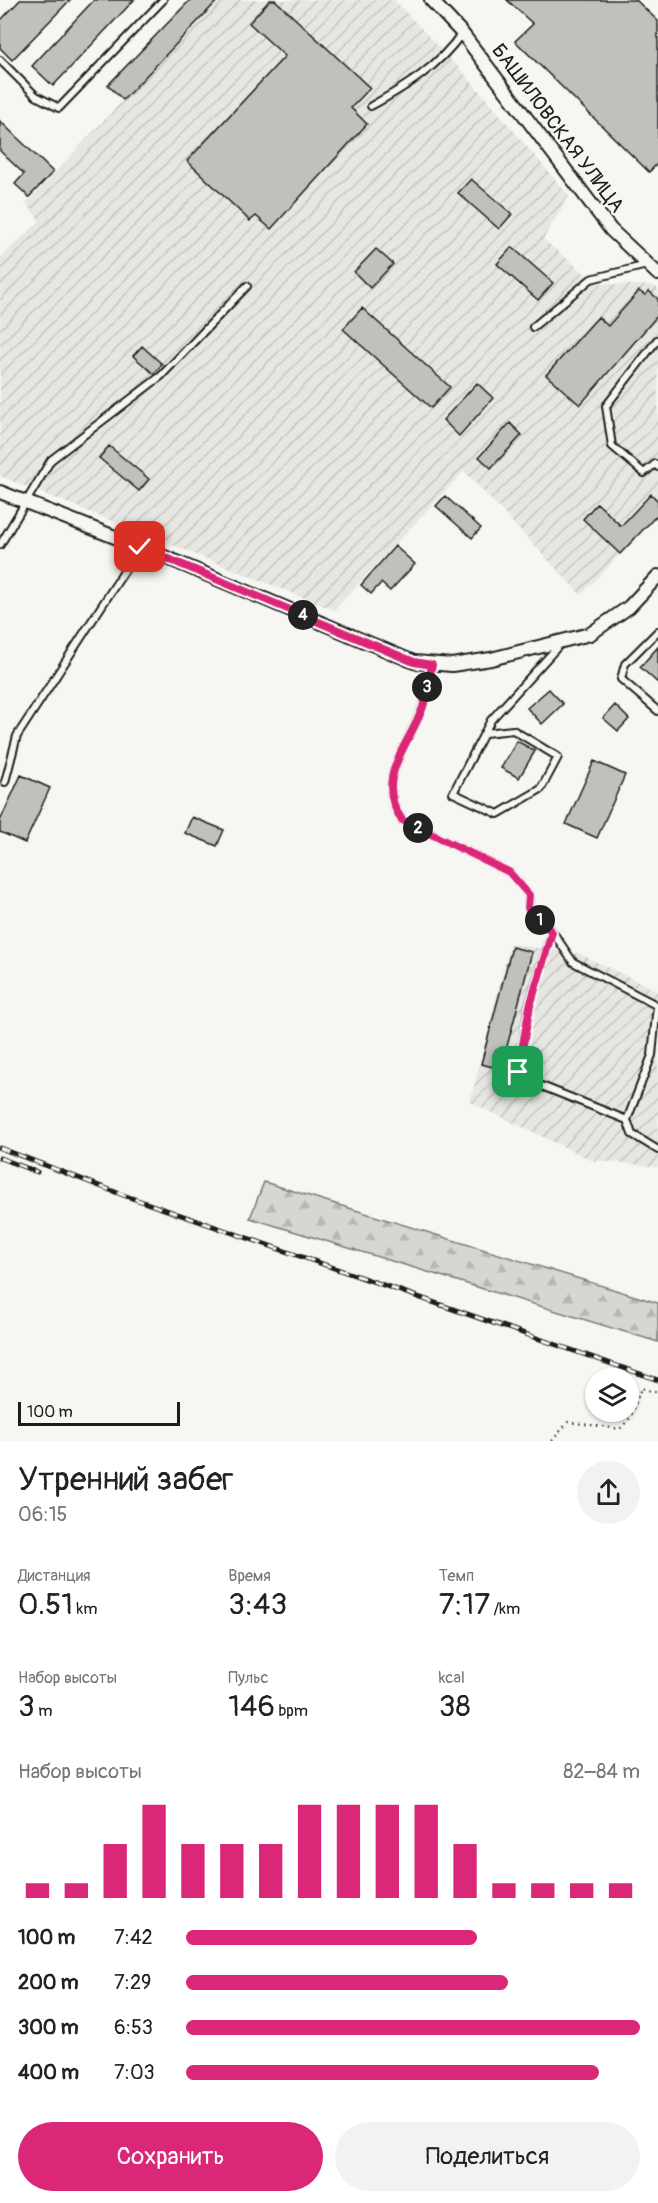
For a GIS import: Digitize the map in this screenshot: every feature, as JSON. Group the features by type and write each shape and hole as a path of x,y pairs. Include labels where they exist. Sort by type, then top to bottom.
{"street":[{"name":"БАШИЛОВСКАЯ УЛИЦА","path":"431,0 462,33 611,230 658,274"},
{"path":"0,492 140,547 414,662 432,665 491,659 590,634 629,607 658,576"}],"lane":[{"path":"0,60 36,96 59,108 163,0"},
{"path":"371,106 415,81 447,54 462,33"},
{"path":"533,327 591,279 648,265"},
{"path":"0,545 51,460 161,376 247,286"},
{"path":"657,340 606,406 612,446 644,473 657,464"},
{"path":"6,782 17,736 140,547"},
{"path":"658,631 625,664 621,679 658,711"},
{"path":"485,733 513,729 558,756 541,789 498,814 453,793 491,720 549,659 562,642"},
{"path":"432,665 422,707 391,776 390,794 394,808 402,820 509,872 529,895 528,908 552,932 573,962 657,1006 652,1055 627,1120 632,1134 658,1150"},
{"path":"518,1072 530,1006 552,932"},
{"path":"539,1085 627,1120"}],"path":[{"path":"552,1441 568,1422 620,1429 631,1417 641,1388 658,1393"}],"shaded area":[{"path":"218,0 394,0 472,82 569,196 543,239 596,283 654,286 658,289 658,514 581,595 464,471 334,610 0,476 0,258 40,221 26,203"},
{"path":"510,944 580,954 658,991 658,1167 591,1160 470,1102"}],"green space":[{"path":"264,1182 658,1303 658,1342 250,1218"}],"building":[{"path":"20,0 70,0 12,60 0,48 0,21"},
{"path":"94,0 134,0 53,86 32,66"},
{"path":"190,0 218,0 123,100 108,85"},
{"path":"270,0 275,0 370,88 351,108 367,124 271,229 256,216 250,221 187,161 285,56 249,23"},
{"path":"507,0 636,0 658,21 658,163 649,172 515,41 533,24"},
{"path":"0,121 53,172 29,197 15,184 24,174 0,151"},
{"path":"471,179 512,214 499,229 458,193"},
{"path":"512,247 553,283 538,300 497,264"},
{"path":"376,249 393,264 370,288 354,272"},
{"path":"639,291 645,295 649,291 658,299 658,315 580,405 546,375 598,317 608,326"},
{"path":"362,308 450,387 431,408 343,329"},
{"path":"142,346 162,364 154,374 133,356"},
{"path":"477,383 493,398 459,436 443,420"},
{"path":"510,423 522,435 491,468 479,457"},
{"path":"109,446 149,479 139,491 99,458"},
{"path":"651,494 658,501 658,514 620,554 583,519 597,503 621,526"},
{"path":"445,496 481,528 472,538 436,506"},
{"path":"395,546 415,564 390,591 381,583 371,594 361,585"},
{"path":"658,647 658,683 640,667"},
{"path":"549,689 563,704 542,724 527,708"},
{"path":"615,705 629,719 618,731 603,718"},
{"path":"517,741 535,751 519,778 501,768"},
{"path":"594,761 625,775 597,838 566,824"},
{"path":"21,775 50,788 25,843 0,832 0,821"},
{"path":"192,817 224,830 217,846 185,833"},
{"path":"512,947 532,952 501,1069 481,1064"}],"railway":[{"path":"0,1148 123,1195 658,1380"},
{"path":"0,1158 37,1172"}],"route":[{"path":"140,547 414,662 432,665 422,707 391,776 390,794 394,808 402,820 509,872 529,895 528,908 552,932 530,1006 518,1072"}]}
